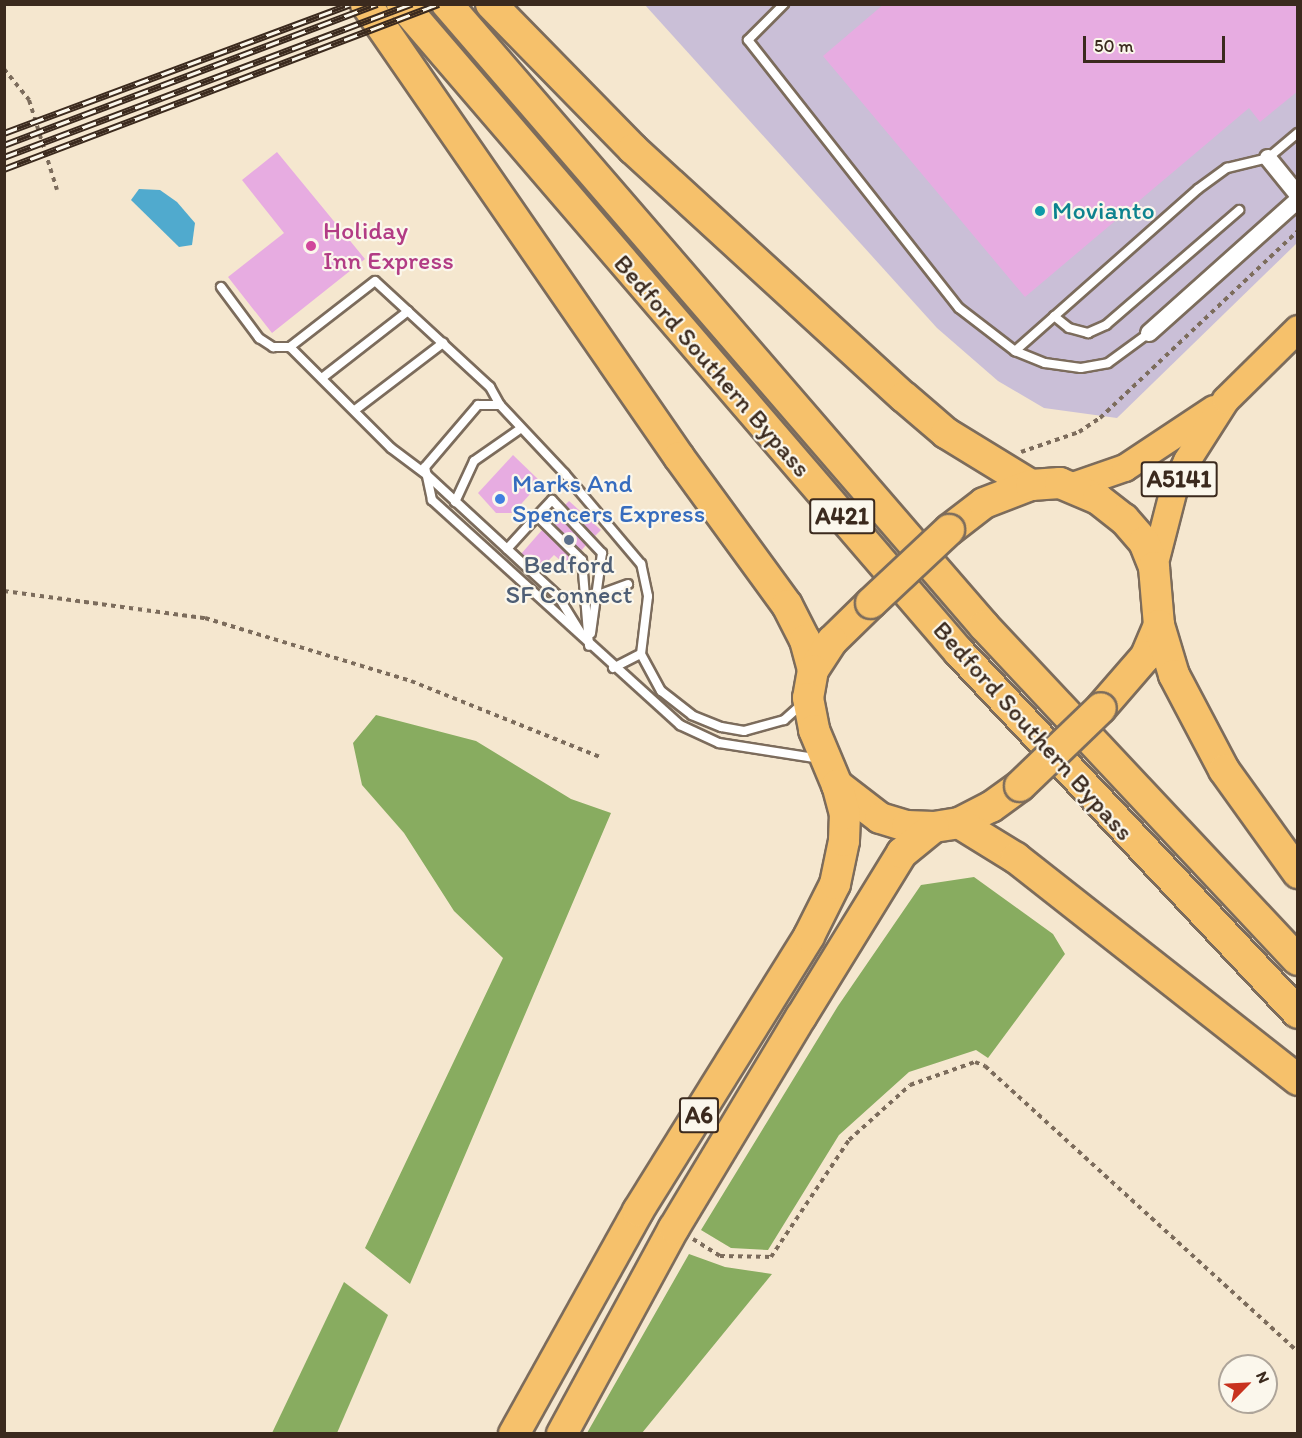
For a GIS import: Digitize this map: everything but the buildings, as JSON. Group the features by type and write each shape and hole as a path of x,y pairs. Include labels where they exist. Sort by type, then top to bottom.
{"highway":[{"path":"366,4 679,457 787,605 805,640 810,684 830,772 880,818 907,826 946,825 991,807 1020,786 1101,708 1146,656 1159,625"},
{"name":"Bedford Southern Bypass","path":"402,4 959,652 1298,1013"},
{"name":"Bedford Southern Bypass","path":"447,4 984,626 1298,960"},
{"path":"490,4 633,149 904,397 946,433 1031,485"},
{"path":"810,684 832,641 949,530 984,503 1031,485 1060,483 1098,499 1124,519 1144,542 1154,567 1159,625 1174,675 1224,770 1298,873"},
{"name":"A6","path":"514,1434 638,1211 809,936 835,884 844,840 845,814 830,772"},
{"path":"946,825 1016,858 1298,1080"},
{"name":"A6","path":"562,1434 674,1228 902,853 946,825"}],"main road":[{"name":"A5141","path":"1070,487 1125,468 1226,400 1298,329"},
{"name":"A5141","path":"1154,567 1174,489 1226,400"}],"street":[{"path":"1268,158 1298,195"},
{"path":"1149,333 1298,200"}],"lane":[{"path":"784,4 748,40 959,308 1015,351 1045,363 1081,369 1108,363 1149,333"},
{"path":"1015,351 1208,182 1227,168 1268,158 1298,133"},
{"path":"1054,316 1069,328 1088,333 1106,326 1239,210"},
{"path":"221,287 259,338 273,347 290,347 375,281 443,342 490,387 500,405 520,429 566,474 641,564 648,596 641,654 661,691 692,716 721,727 744,730 784,720 810,684"},
{"path":"322,378 408,311"},
{"path":"356,410 443,342"},
{"path":"290,347 392,448 427,475 558,596 589,646"},
{"path":"500,405 478,405 425,467 432,500 613,668 680,725 719,743 830,772"},
{"path":"455,502 474,461 520,429"},
{"path":"507,549 552,500 602,553 598,595 589,646"},
{"path":"537,516 582,560 589,646"},
{"path":"598,595 628,584"},
{"path":"613,668 641,654"}],"path":[{"path":"4,69 29,100 57,190"},
{"path":"1031,446 1079,432 1100,418 1298,231"},
{"path":"4,591 205,618 411,681 600,757"},
{"path":"674,1228 720,1256 771,1257 849,1140 910,1084 975,1062 985,1066 1298,1352"}],"shaded area":[{"path":"645,5 1297,5 1297,243 1117,418 1044,408 998,381 937,328"}],"green space":[{"path":"376,715 476,741 571,799 611,813 410,1284 365,1248 503,958 454,911 404,833 362,785 353,743"},
{"path":"974,877 1053,934 1065,954 988,1058 976,1050 909,1072 839,1135 768,1250 731,1248 701,1230 838,1006 921,885"},
{"path":"689,1254 725,1267 772,1274 642,1433 587,1433"},
{"path":"344,1282 388,1315 337,1433 272,1433"}],"water":[{"path":"139,189 160,190 177,202 195,223 192,245 179,247 131,200"}],"railway":[{"path":"4,133 350,4"},
{"path":"4,145 377,4"},
{"path":"4,157 412,4"},
{"path":"4,169 439,4"}],"place":[{"name":"Movianto","path":"1040,211"},
{"name":"Holiday Inn Express","path":"311,246"},
{"name":"Marks And Spencers Express","path":"500,499"},
{"name":"Bedford SF Connect","path":"569,540"}]}
